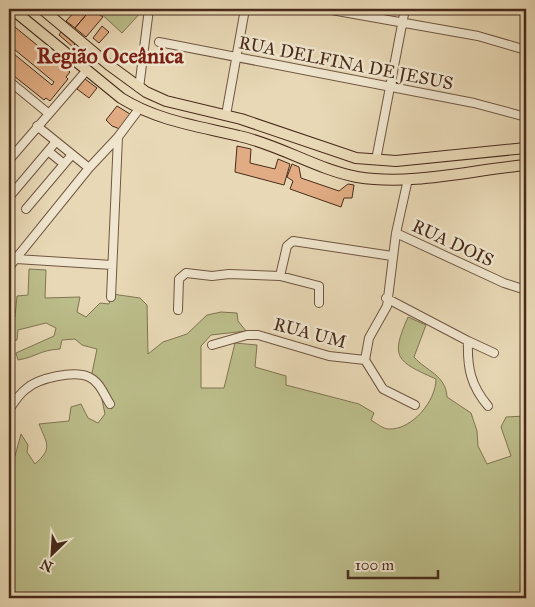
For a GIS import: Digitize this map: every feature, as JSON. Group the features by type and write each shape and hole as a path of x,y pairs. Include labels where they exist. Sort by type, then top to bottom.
{"main road":[{"path":"12,9 87,70 139,109 170,120 266,143 330,169 356,176 408,179 526,165"},
{"path":"42,9 134,84 166,101 226,115 356,158 412,160 526,148"},
{"path":"226,115 228,134"}],"street":[{"path":"134,84 142,72 148,9"},
{"path":"226,115 245,9"},
{"path":"326,9 478,36 526,50"},
{"path":"376,160 405,9"},
{"name":"RUA DELFINA DE JESUS","path":"159,42 390,88 474,102 526,117"},
{"path":"9,160 87,70"},
{"path":"9,81 48,113"},
{"path":"9,267 89,168 118,137 139,109"},
{"path":"37,126 89,168"},
{"path":"111,297 118,137"},
{"path":"10,196 54,144"},
{"path":"48,151 64,164"},
{"path":"26,209 70,157"},
{"name":"RUA UM","path":"212,345 246,335 258,335 328,356 365,360 369,338 384,314 396,233 408,179"},
{"name":"RUA DOIS","path":"396,233 504,283 526,290"},
{"path":"280,276 287,246 295,241 392,256"},
{"path":"16,259 112,265"},
{"path":"178,310 179,279 184,274 280,276 319,286 319,302"},
{"path":"386,298 468,342 494,352"},
{"path":"468,342 468,357 473,384 488,406"},
{"path":"365,360 383,388 415,405"},
{"path":"9,410 18,396 32,384 74,374 90,377 103,390 110,404"}],"green space":[{"path":"96,9 141,9 143,10 122,33"},
{"path":"29,269 46,270 45,298 80,297 77,312 86,317 100,303 109,304 112,294 140,298 147,305 148,354 163,342 187,334 207,315 221,312 237,313 238,321 246,331 211,335 201,346 201,388 224,388 235,343 257,345 255,367 286,376 286,385 359,404 374,413 371,420 387,429 398,428 414,419 427,405 435,388 436,379 405,362 400,357 398,350 402,331 408,317 426,325 414,357 439,378 446,390 447,397 471,413 477,431 478,446 487,464 511,456 501,427 506,417 526,416 526,598 9,598 9,457 15,456 21,434 28,445 27,452 35,464 41,459 47,446 39,424 69,421 71,407 81,404 88,418 98,423 105,414 101,395 91,378 97,349 82,345 75,339 62,340 60,349 18,360 16,353 54,336 56,328 46,323 18,330 17,340 9,342 9,317 15,317 17,296 28,295"}],"building":[{"path":"77,9 91,9 75,28 66,21"},
{"path":"91,9 103,17 86,37 75,28"},
{"path":"10,23 70,72 66,77 68,79 50,101 46,98 44,100 9,72 9,50 52,85 54,82 9,45"},
{"path":"102,26 109,32 99,43 93,38"},
{"path":"61,32 75,44 73,47 59,35"},
{"path":"85,79 97,88 89,98 77,89"},
{"path":"117,106 130,114 120,129 112,126 106,120"},
{"path":"237,146 251,149 250,163 275,169 278,159 290,164 284,185 235,172"},
{"path":"292,164 299,167 301,178 339,191 348,184 354,185 352,198 344,198 341,207 290,189 293,181 287,177"}],"district":[{"name":"Região Oceânica","path":"110,55"}]}
